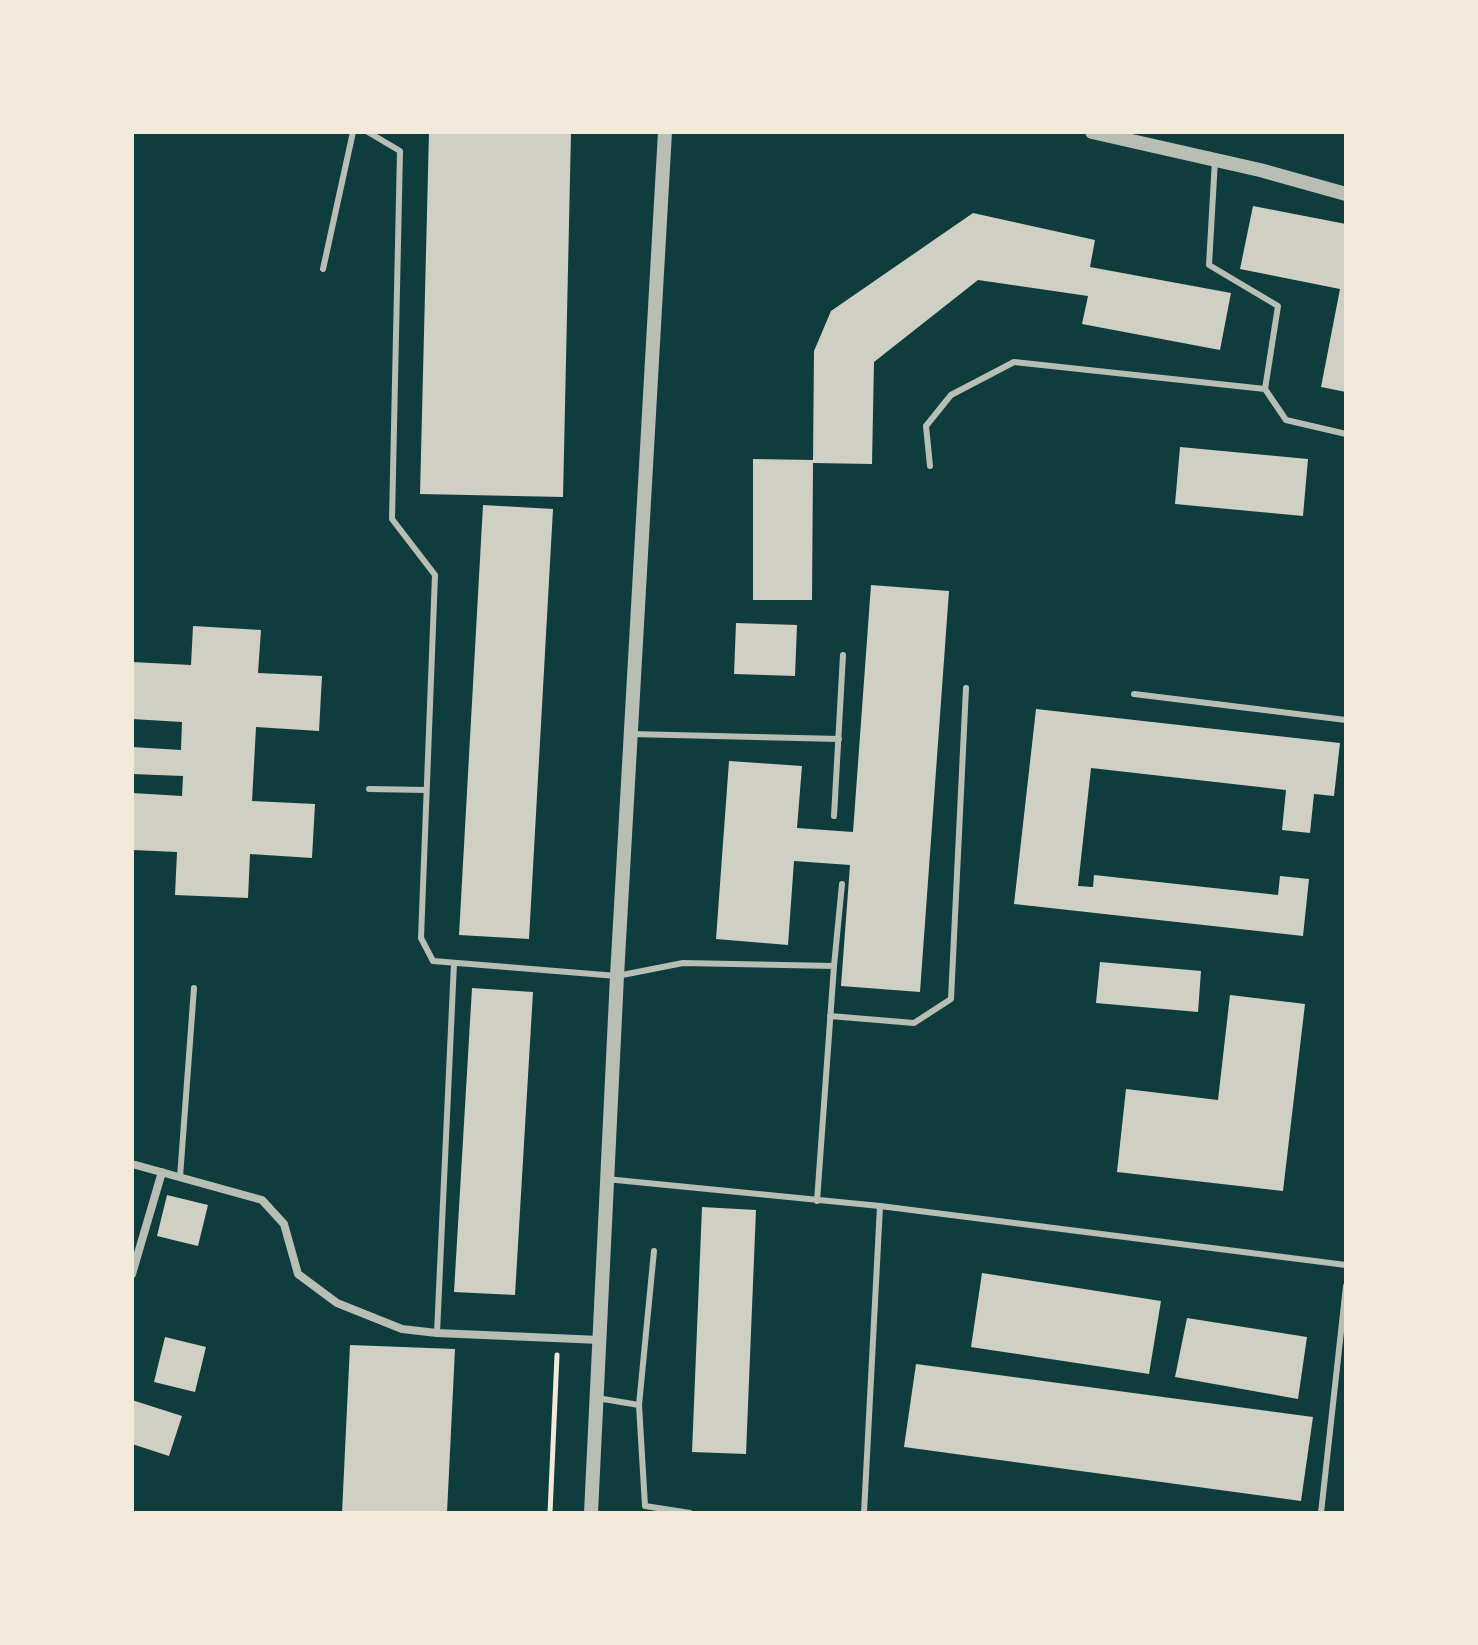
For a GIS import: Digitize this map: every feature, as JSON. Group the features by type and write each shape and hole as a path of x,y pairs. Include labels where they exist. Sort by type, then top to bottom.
{"street":[{"path":"591,1513 606,1179 665,132"},
{"path":"1092,132 1260,170 1346,194"},
{"path":"132,1164 262,1200 284,1224 298,1274 337,1303 402,1329 600,1340"},
{"path":"132,1274 162,1172"}],"lane":[{"path":"323,269 353,132"},
{"path":"368,132 400,151 392,519 435,575 421,938 433,961 617,976 683,963 834,966"},
{"path":"1215,160 1209,265 1278,306 1265,389 1286,420 1346,434"},
{"path":"930,466 926,426 951,395 1014,362 1265,389"},
{"path":"834,816 843,655"},
{"path":"830,1016 914,1023 951,999 966,688"},
{"path":"1134,694 1346,720"},
{"path":"631,734 839,739"},
{"path":"369,789 426,790"},
{"path":"817,1201 842,884"},
{"path":"437,1333 454,963"},
{"path":"180,1177 194,988"},
{"path":"606,1179 880,1206 1346,1265"},
{"path":"864,1513 880,1206"},
{"path":"654,1251 639,1405 645,1506 690,1513"},
{"path":"1321,1513 1346,1286"},
{"path":"597,1398 639,1405"}],"path":[{"path":"550,1513 558,1338"}],"building":[{"path":"429,132 571,132 563,497 420,494"},
{"path":"1253,206 1346,224 1346,392 1321,387 1340,289 1240,269"},
{"path":"973,213 1095,240 1090,267 1231,293 1220,350 1082,324 1088,296 978,280 874,362 872,464 813,463 812,600 753,600 753,459 813,460 814,351 831,311"},
{"path":"1180,447 1308,459 1303,516 1175,504"},
{"path":"483,505 553,509 529,939 459,935"},
{"path":"871,585 949,591 920,992 841,986 850,865 794,861 788,945 716,939 729,761 802,766 797,828 853,832"},
{"path":"736,623 797,625 795,676 734,674"},
{"path":"193,626 261,630 258,673 322,676 319,731 256,727 252,801 315,804 312,858 250,854 248,898 175,895 177,852 132,850 132,793 182,796 183,776 132,774 132,747 181,750 182,722 132,719 132,662 191,665"},
{"path":"1036,709 1340,743 1334,796 1314,794 1310,833 1282,830 1286,790 1091,768 1078,886 1093,887 1094,875 1278,895 1280,876 1309,879 1303,936 1014,904"},
{"path":"1100,962 1201,971 1198,1012 1096,1003"},
{"path":"472,988 533,992 515,1295 454,1292"},
{"path":"1230,995 1305,1004 1283,1191 1117,1172 1126,1089 1218,1100"},
{"path":"167,1195 208,1205 198,1246 157,1236"},
{"path":"702,1207 756,1210 746,1454 692,1452"},
{"path":"982,1273 1161,1301 1149,1374 971,1347"},
{"path":"1187,1318 1307,1337 1298,1399 1175,1377"},
{"path":"165,1337 206,1347 195,1392 154,1382"},
{"path":"350,1345 455,1349 447,1513 342,1513"},
{"path":"916,1364 1313,1417 1301,1501 904,1447"},
{"path":"132,1400 182,1416 169,1456 132,1444"}]}
